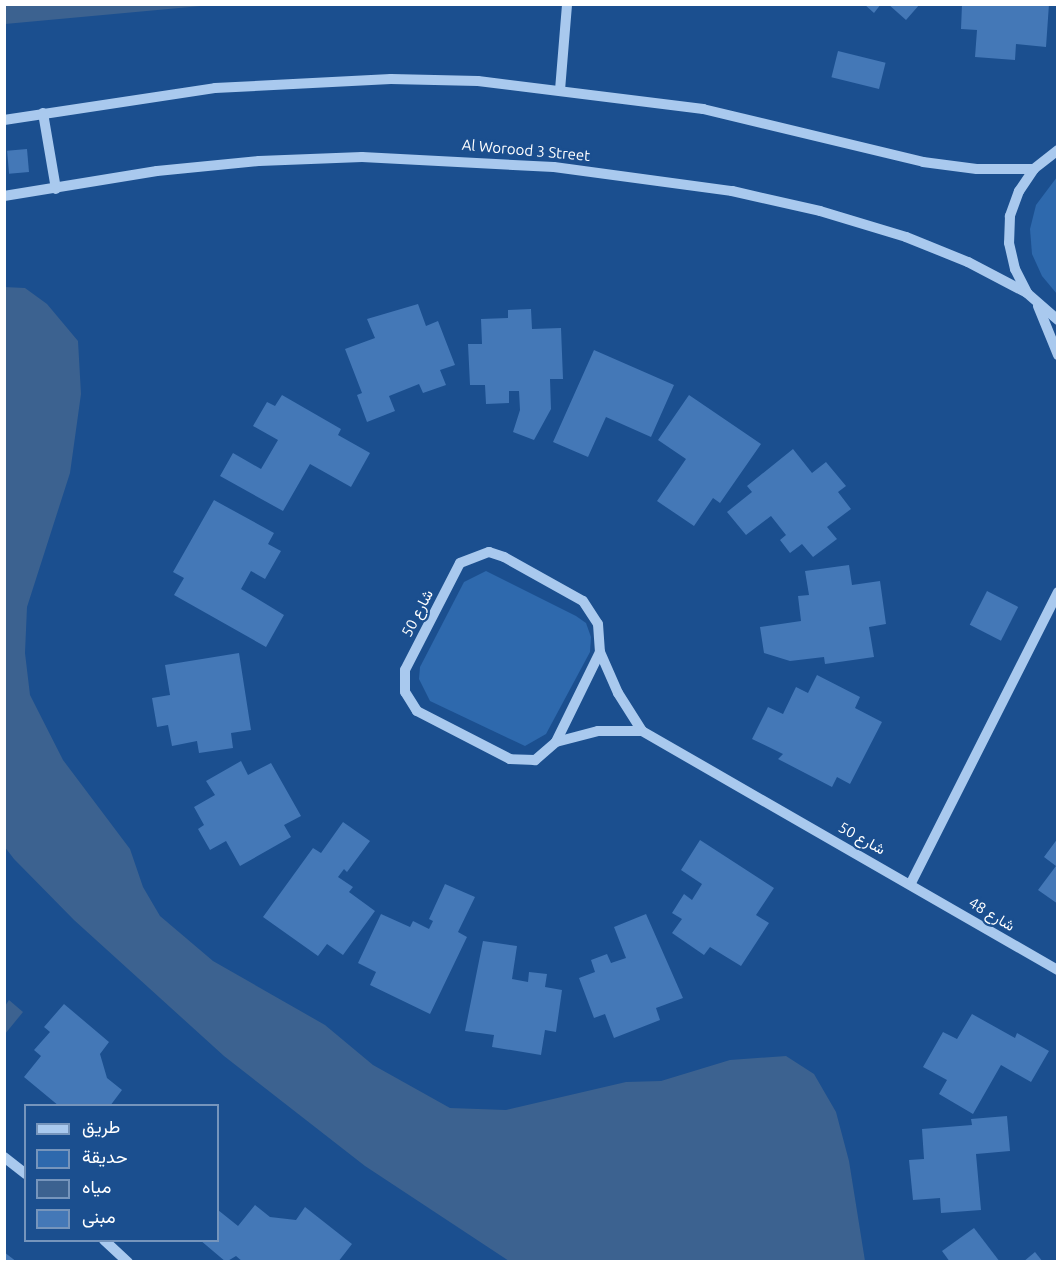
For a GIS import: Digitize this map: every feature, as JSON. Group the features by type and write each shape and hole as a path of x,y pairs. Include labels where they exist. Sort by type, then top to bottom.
{"street":[{"path":"560,90 567,4"},
{"path":"4,120 150,95 303,81 478,81 704,109 923,162 976,170 1034,169"},
{"path":"43,113 56,189"},
{"path":"1057,150 1034,169 1019,191 1010,216 1009,234 1015,269 1027,293 1038,306 1058,320"},
{"name":"Al Worood 3 Street","path":"4,196 157,171 259,161 362,157 554,167 732,191 820,212 906,237 968,262 1027,293"},
{"path":"1038,306 1058,355"},
{"name":"شارع 50","path":"600,652 556,742 535,760 510,759 417,711 405,692 405,670 460,563 481,553 504,557 583,601 598,624 600,652 618,693 642,731 911,883"},
{"path":"911,883 1058,592"},
{"name":"شارع 50","path":"556,742 598,731 642,731"},
{"name":"شارع 48","path":"911,883 1058,970"},
{"path":"4,1157 24,1172"},
{"path":"106,1242 128,1262"}],"green space":[{"path":"1057,177 1057,294 1042,276 1032,254 1030,229 1036,205"},
{"path":"486,571 576,616 586,623 591,637 590,652 546,734 525,746 430,701 419,679 420,667 464,582"}],"water":[{"path":"5,4 212,4 212,5 5,24"},
{"path":"4,287 25,288 47,304 78,341 81,394 70,473 27,607 25,653 30,695 63,760 130,849 143,887 160,916 213,961 325,1025 373,1065 450,1108 506,1110 626,1082 661,1081 730,1060 786,1056 814,1074 836,1112 849,1161 865,1261 509,1261 365,1166 224,1056 74,920 14,859 4,846"},
{"path":"9,1000 23,1012 5,1034 5,1006"}],"building":[{"path":"864,4 881,4 874,13"},
{"path":"888,4 920,4 906,20"},
{"path":"962,4 1049,4 1046,47 1016,44 1015,60 975,57 977,30 961,29"},
{"path":"838,51 886,63 879,89 831,77"},
{"path":"27,149 29,172 9,174 7,151"},
{"path":"418,304 426,326 438,321 455,365 440,370 446,385 423,393 419,384 389,396 395,411 367,422 357,395 362,393 345,349 375,338 367,319"},
{"path":"531,309 532,329 561,328 563,379 550,379 551,409 534,440 513,432 520,410 519,391 509,391 509,403 486,404 485,385 470,385 468,344 482,344 481,319 508,318 508,310"},
{"path":"594,350 674,385 651,437 606,417 588,457 553,442"},
{"path":"282,395 341,429 338,435 370,453 351,487 310,464 283,511 220,476 233,453 261,469 278,440 253,426 267,402 275,406"},
{"path":"689,395 761,444 720,503 713,498 694,526 657,501 686,459 658,440"},
{"path":"793,449 812,473 826,462 846,486 838,492 851,509 827,527 837,539 813,557 802,544 790,553 780,540 786,535 771,516 746,535 727,512 752,492 747,486"},
{"path":"214,500 274,533 268,544 281,551 265,579 251,571 241,589 284,615 266,647 174,595 184,578 173,572"},
{"path":"849,565 852,585 880,581 886,624 869,627 874,657 825,664 824,657 790,661 764,653 760,627 801,621 798,596 809,595 805,571"},
{"path":"987,591 1018,607 1001,641 970,625"},
{"path":"239,653 251,730 231,733 233,748 199,753 197,741 172,746 168,725 157,727 152,698 170,695 165,665"},
{"path":"817,675 860,697 855,708 882,722 850,784 837,777 832,787 778,759 783,754 752,739 768,707 783,714 796,687 808,693"},
{"path":"241,761 248,775 271,763 301,816 284,825 291,837 240,866 226,841 210,850 198,829 204,825 194,807 215,795 206,781"},
{"path":"343,822 370,841 347,872 344,869 338,877 353,887 349,892 375,911 343,955 327,944 318,956 263,917 313,848 321,853"},
{"path":"1058,838 1058,904 1038,890 1056,866 1044,857"},
{"path":"700,840 774,888 756,915 769,923 741,966 710,947 704,955 672,933 682,919 672,913 684,894 692,900 702,884 681,870"},
{"path":"445,884 475,897 458,932 467,937 430,1014 370,985 376,972 358,963 381,914 410,927 413,921 429,929 433,921 429,919"},
{"path":"646,914 683,998 656,1008 660,1020 614,1038 605,1014 594,1018 579,978 595,972 591,960 607,954 611,963 626,958 614,927"},
{"path":"483,941 517,946 512,979 528,982 529,972 547,974 545,987 562,990 556,1032 545,1030 541,1055 492,1047 494,1035 465,1031"},
{"path":"64,1004 109,1042 100,1054 107,1078 122,1090 112,1104 57,1104 24,1077 41,1056 34,1050 50,1032 44,1027"},
{"path":"972,1014 1015,1038 1017,1033 1049,1051 1031,1082 1001,1065 973,1114 939,1094 947,1080 923,1067 943,1032 957,1039"},
{"path":"1007,1116 1010,1151 976,1154 981,1210 941,1213 940,1198 913,1200 909,1160 924,1159 922,1129 972,1125 971,1119"},
{"path":"255,1205 270,1217 296,1220 305,1207 352,1244 338,1262 243,1262 236,1256 226,1262 202,1242 219,1242 219,1211 238,1226"},
{"path":"974,1228 1000,1262 950,1262 942,1251"},
{"path":"4,1252 17,1262 4,1262"},
{"path":"1035,1252 1043,1262 1023,1262"}]}
